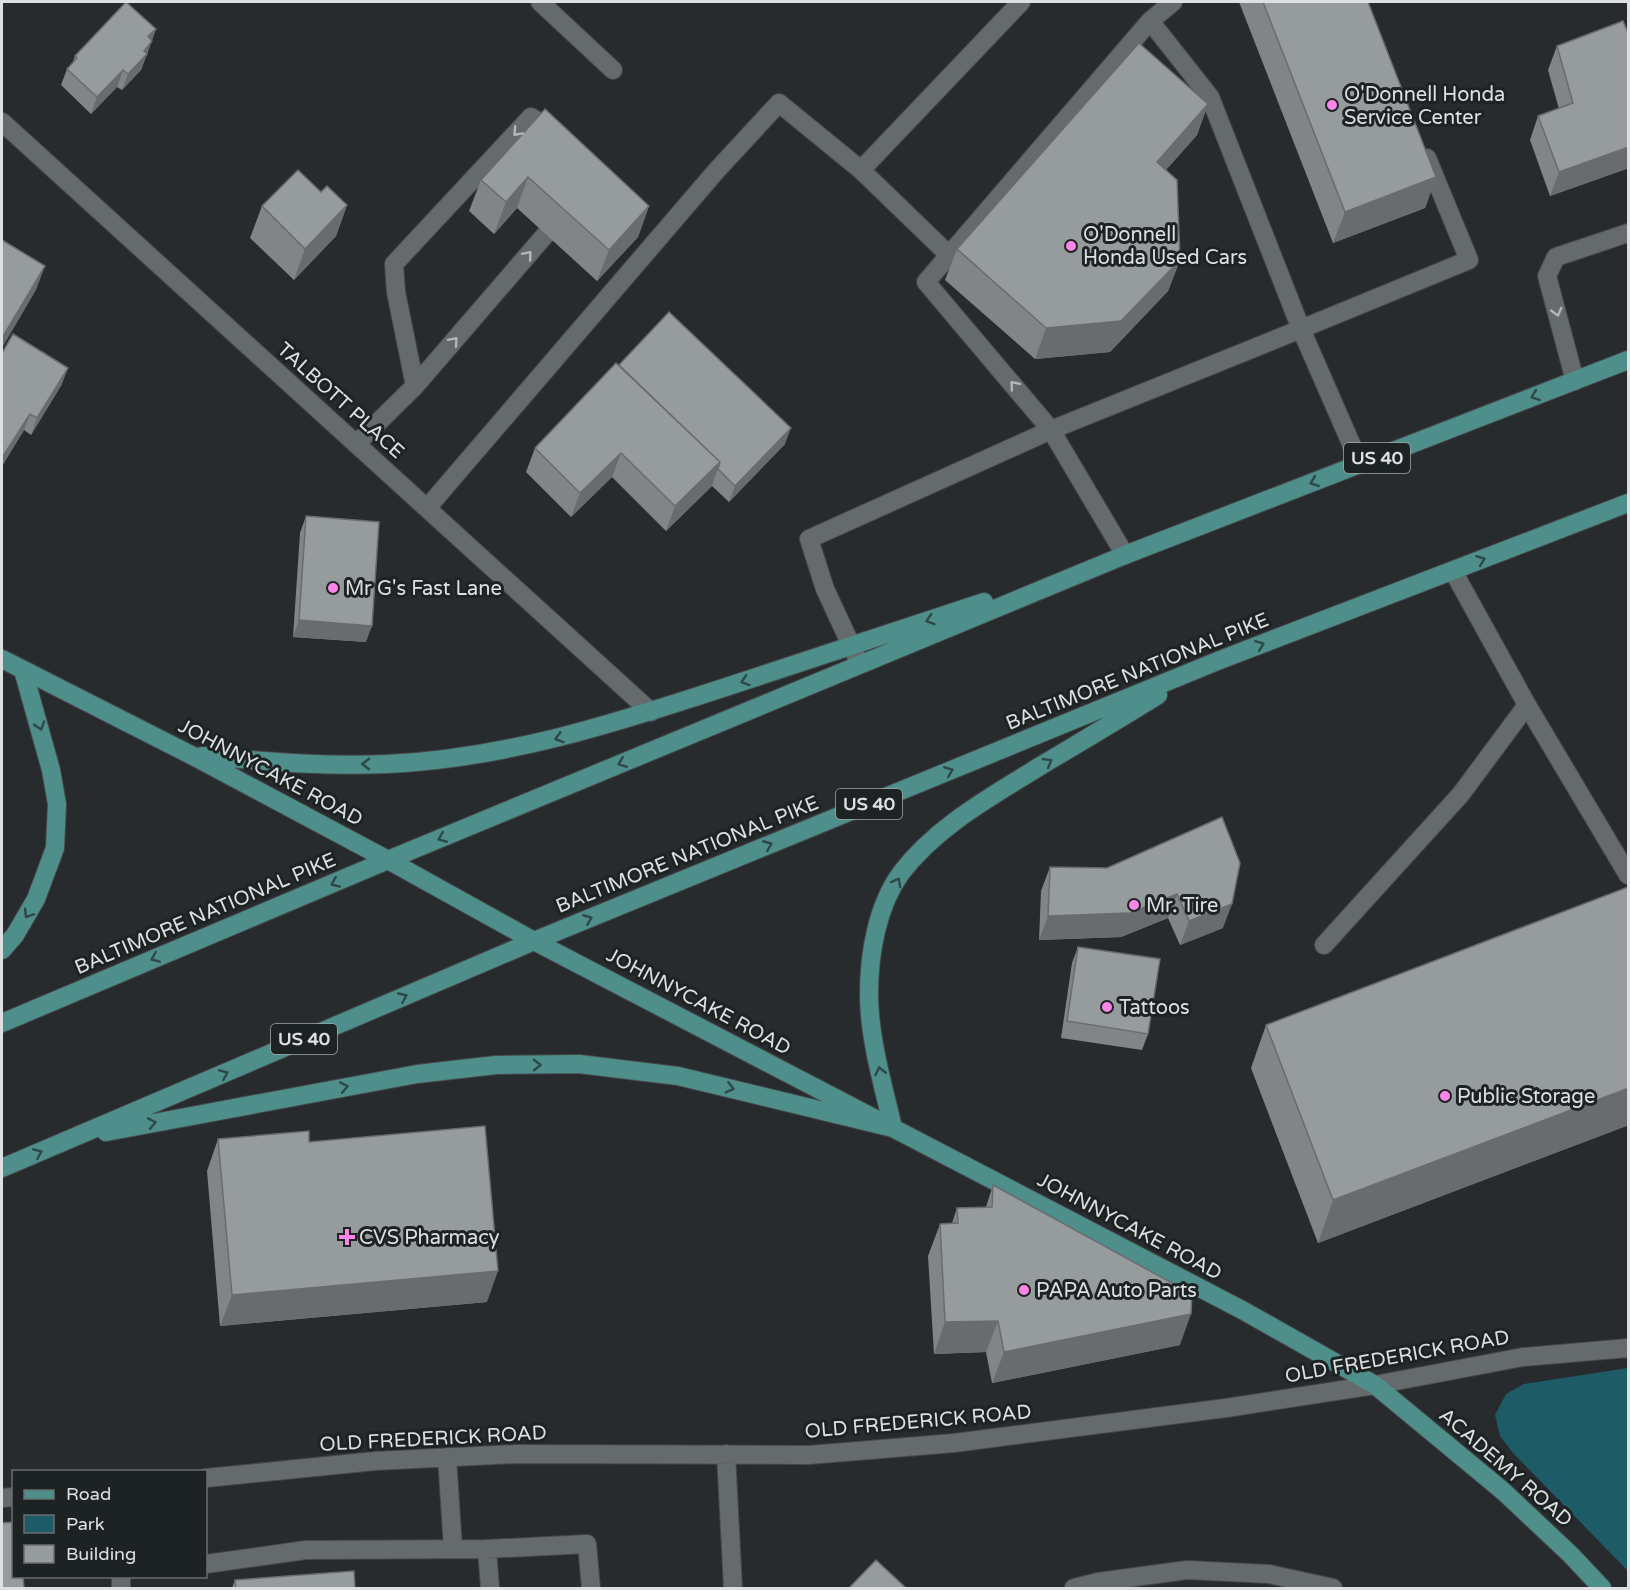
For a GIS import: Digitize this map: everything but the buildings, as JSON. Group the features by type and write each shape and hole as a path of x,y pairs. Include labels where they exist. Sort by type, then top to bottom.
{"main road":[{"name":"BALTIMORE NATIONAL PIKE","path":"2,1023 388,860 1125,555 1629,360"},
{"name":"BALTIMORE NATIONAL PIKE","path":"2,1168 534,941 1205,667 1629,503"},
{"path":"193,756 315,764 394,764 465,756 537,744 651,712 1125,555"},
{"name":"JOHNNYCAKE ROAD","path":"2,659 193,756 534,941 1244,1311 1375,1385"},
{"path":"74,1138 417,1074 496,1065 579,1064 678,1076 893,1128 873,1036 869,994 872,951 883,908 901,874 933,838 986,799 1205,667"},
{"path":"2,950 15,934 36,899 55,848 57,804 50,762 23,670"},
{"name":"ACADEMY ROAD","path":"1375,1385 1503,1491 1571,1555 1602,1588"}],"street":[{"path":"540,2 613,70"},
{"path":"861,170 1021,2"},
{"path":"1147,2 1150,21 1210,97 1301,329 1360,464"},
{"path":"1125,555 1051,430 926,282 1150,21 1173,2"},
{"path":"427,508 717,170 779,103 861,170 949,255"},
{"path":"416,386 396,292 394,264 531,117 566,139"},
{"name":"TALBOTT PLACE","path":"2,122 651,712"},
{"path":"861,665 825,589 809,539 1051,430 1470,260 1420,141"},
{"path":"1575,381 1547,276 1557,257 1629,233"},
{"path":"356,444 416,386 546,234"},
{"path":"1453,570 1527,705 1629,875"},
{"path":"1324,945 1461,794 1527,705"},
{"name":"OLD FREDERICK ROAD","path":"207,1478 375,1461 447,1457 516,1454 809,1455 954,1443 1226,1408 1375,1385 1523,1357 1629,1348"},
{"path":"726,1454 733,1588"},
{"path":"447,1457 453,1548"},
{"path":"207,1564 306,1550 487,1549 587,1544 591,1588"},
{"path":"487,1549 490,1588"},
{"path":"1074,1588 1098,1582 1187,1570 1269,1574 1333,1588"}],"green space":[{"path":"1628,1368 1628,1571 1513,1453 1500,1436 1495,1415 1506,1394 1524,1384"}],"place":[{"name":"O'Donnell Honda Service Center","path":"1332,105"},
{"name":"O'Donnell Honda Used Cars","path":"1071,246"},
{"name":"Mr G's Fast Lane","path":"333,588"},
{"name":"Mr. Tire","path":"1134,905"},
{"name":"Tattoos","path":"1107,1007"},
{"name":"Public Storage","path":"1445,1096"},
{"name":"CVS Pharmacy","path":"347,1237"},
{"name":"PAPA Auto Parts","path":"1024,1290"}]}
